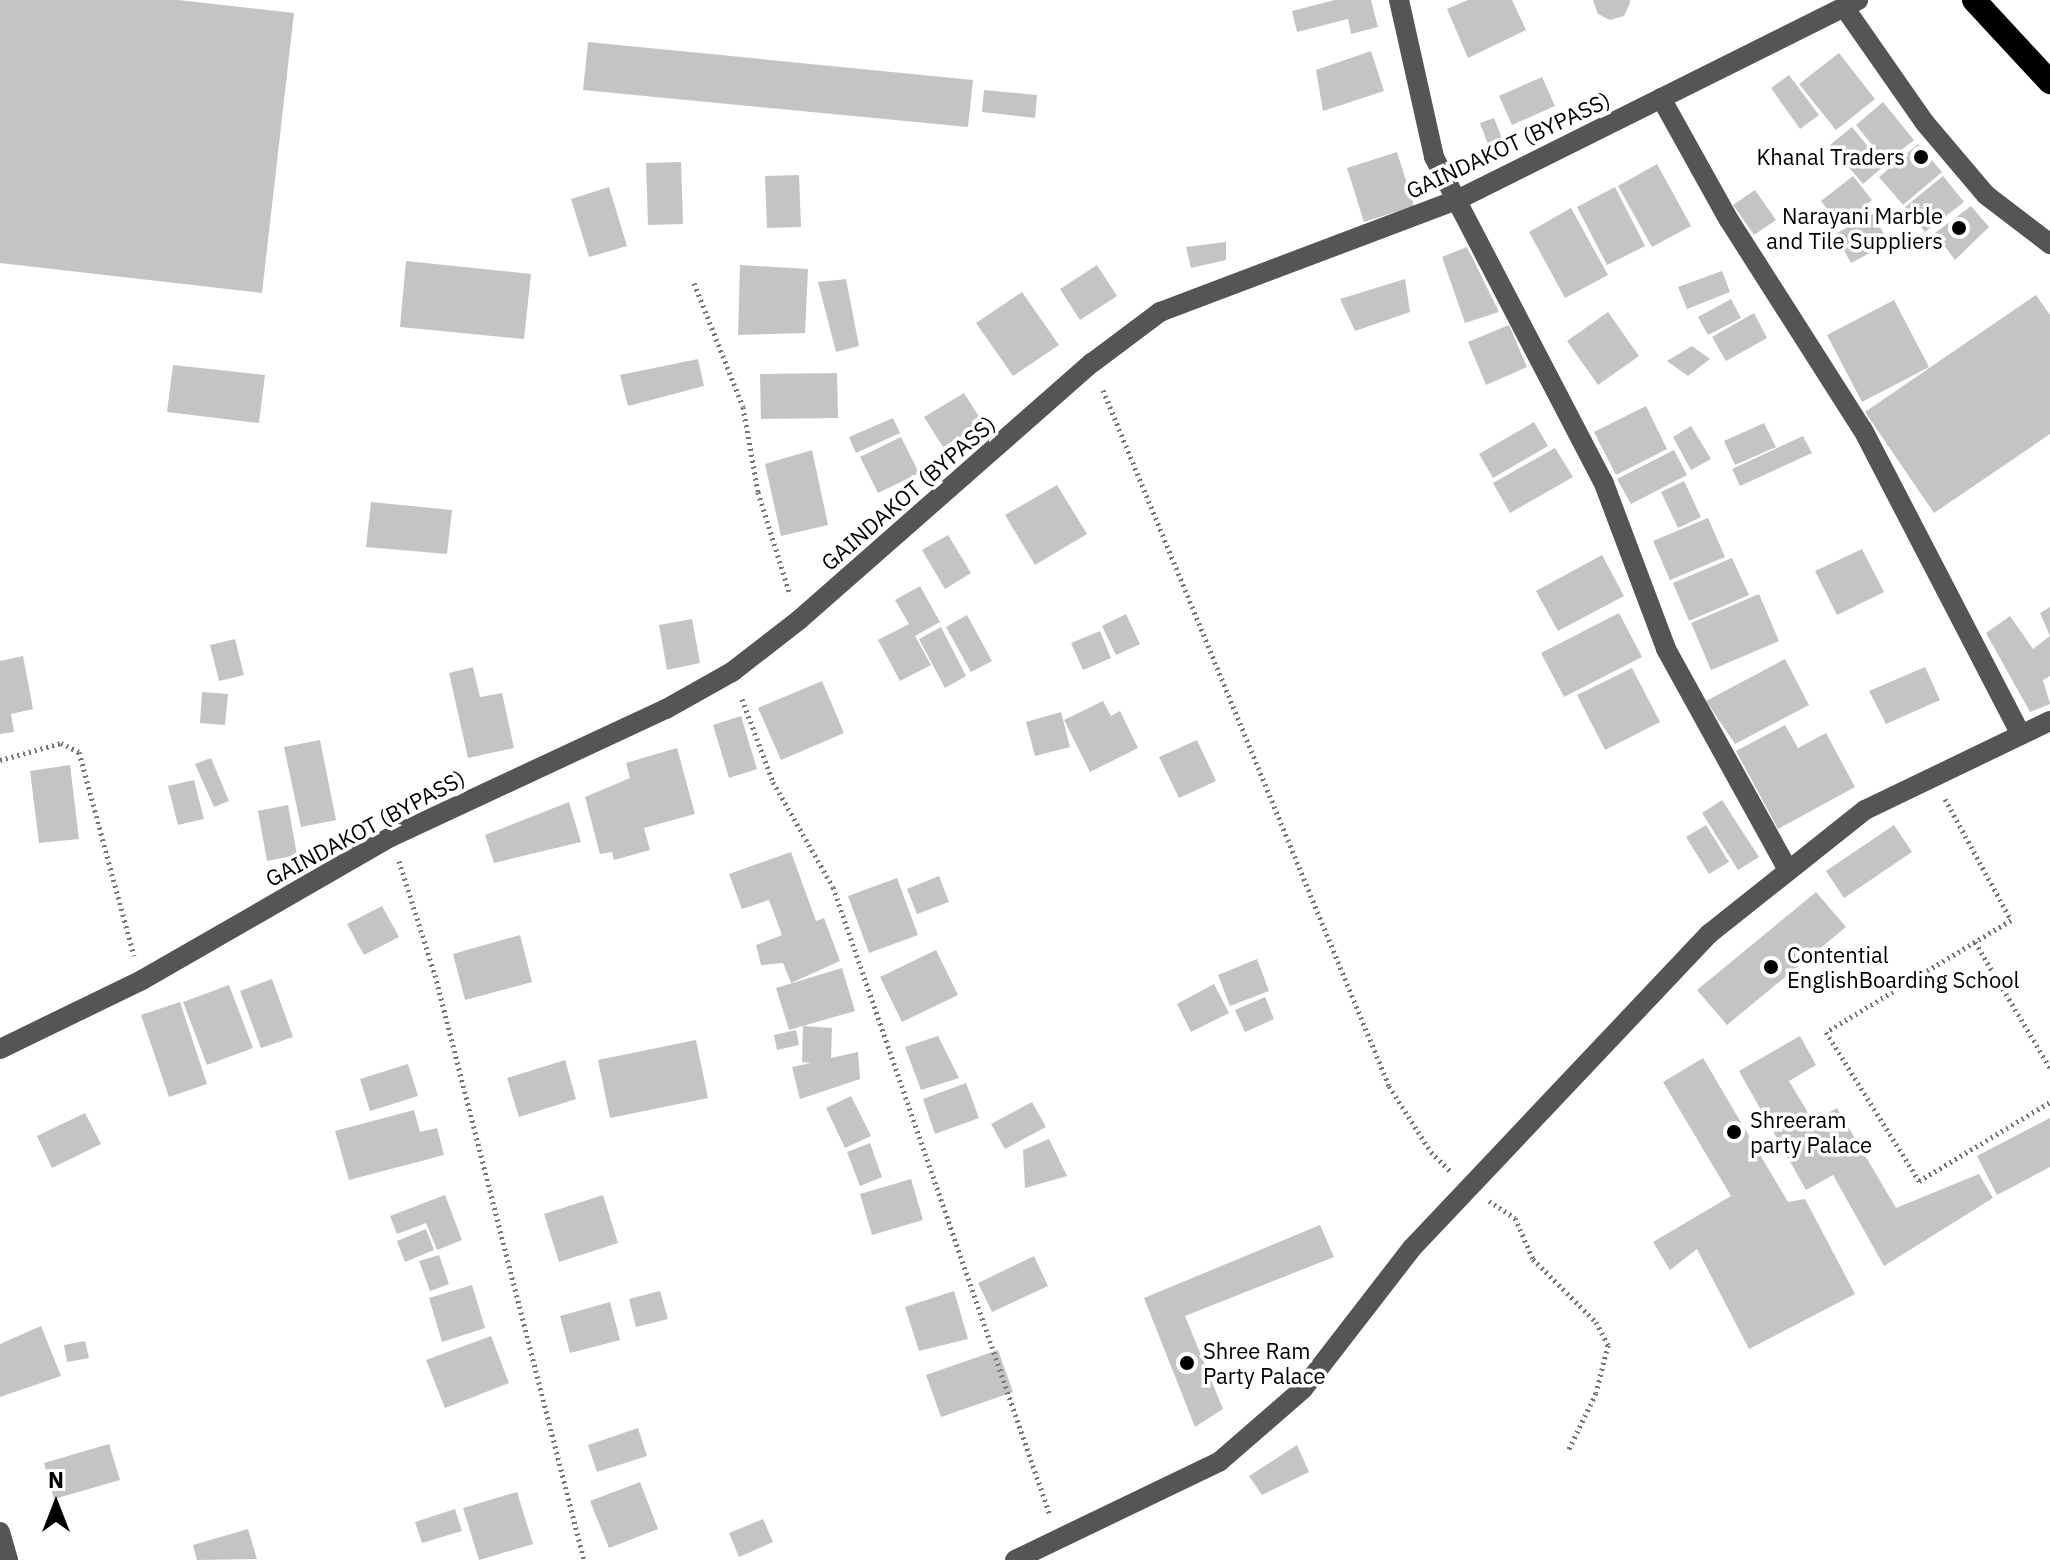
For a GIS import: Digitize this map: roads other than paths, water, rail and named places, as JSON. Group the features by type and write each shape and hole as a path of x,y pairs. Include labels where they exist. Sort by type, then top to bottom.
{"highway":[{"path":"1977,1 2050,82"}],"street":[{"path":"1399,0 1434,157 1459,199 1603,481 1666,649 1787,868"},
{"path":"1851,3 1925,123 1986,195 2050,244"},
{"name":"GAINDAKOT (BYPASS)","path":"0,1049 142,980 391,837 666,709 732,672 799,620 1092,363 1160,312 1459,199 1851,3"},
{"path":"1661,98 1729,220 1863,430 2021,735"},
{"path":"1015,1560 1060,1542 1219,1462 1303,1389 1412,1248 1709,934 1787,868 1865,810 2050,721"},
{"path":"0,1532 8,1560"}],"place":[{"name":"Khanal Traders","path":"1921,157"},
{"name":"Narayani Marble and Tile Suppliers","path":"1959,228"},
{"name":"Contential EnglishBoarding School","path":"1771,967"},
{"name":"Shreeram party Palace","path":"1734,1132"},
{"name":"Shree Ram Party Palace","path":"1187,1363"}]}
